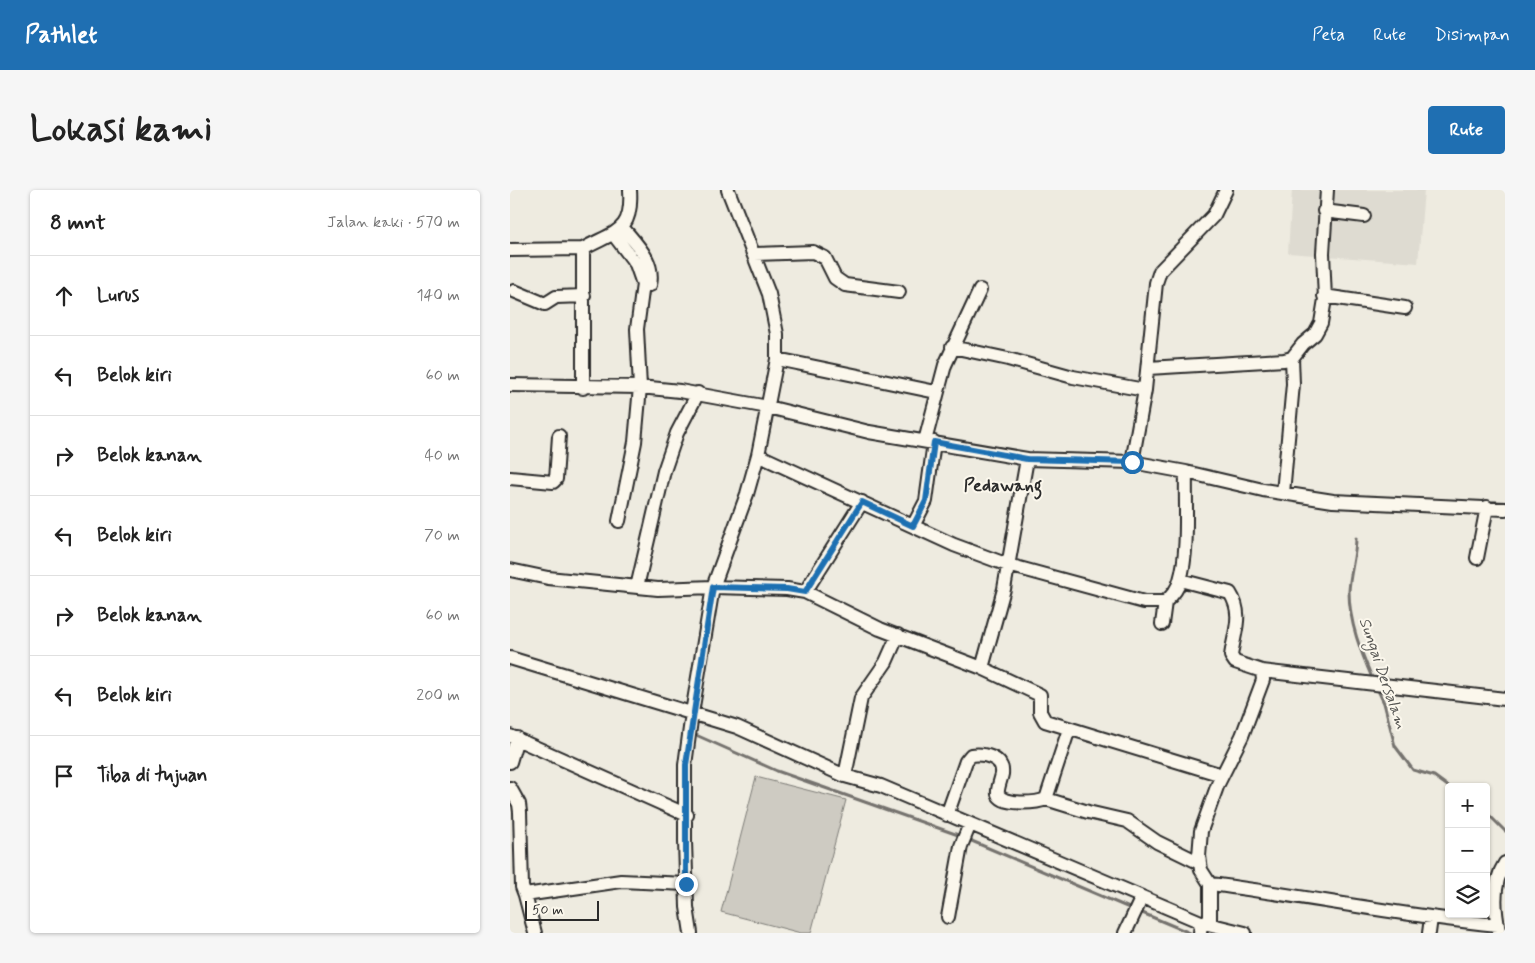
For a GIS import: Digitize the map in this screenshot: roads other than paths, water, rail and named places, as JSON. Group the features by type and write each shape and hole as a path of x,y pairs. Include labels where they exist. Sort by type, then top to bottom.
{"street":[{"path":"510,250 583,249 618,231 628,220 631,207 630,190"},
{"path":"691,933 686,884 686,765 692,713 713,587 735,530 758,455 778,359 777,334 769,294 755,254 728,190"},
{"path":"1132,462 1145,390 1156,283 1160,271 1214,215 1226,190"},
{"path":"1148,368 1292,358 1303,344 1315,334 1321,323 1324,296 1324,211 1326,190"},
{"path":"1324,211 1364,216"},
{"path":"618,231 646,285 636,340 640,387 635,442 619,521"},
{"path":"583,249 583,388"},
{"path":"755,254 813,252 825,258 835,278 845,285 900,292"},
{"path":"913,526 926,501 936,392 952,348 980,290"},
{"path":"514,291 545,304 556,297 584,296"},
{"path":"1324,296 1405,308"},
{"path":"952,348 1008,358 1073,376 1145,390"},
{"path":"1283,493 1293,384 1292,358"},
{"path":"778,359 936,392"},
{"path":"510,385 583,388 640,387 698,393 768,407 869,432 1027,459 1132,462 1283,493 1333,501 1505,509"},
{"path":"637,587 664,470 677,433 698,393"},
{"path":"510,478 554,482 556,479 559,436"},
{"path":"758,455 954,545 1008,566 1112,595 1144,602 1165,602"},
{"path":"982,668 995,625 1008,566 1027,459"},
{"path":"1162,624 1165,602 1174,593 1180,580 1184,547 1186,472"},
{"path":"805,592 862,502"},
{"path":"1477,558 1487,508"},
{"path":"510,570 548,578 658,589 713,587 787,589 805,592 846,614 982,668 1040,696 1040,712 1045,721 1222,775"},
{"path":"1180,580 1230,593 1237,604 1238,622 1231,656 1235,662 1262,671 1505,699"},
{"path":"845,776 861,698 886,662 898,634"},
{"path":"510,658 692,713 764,737 845,776 881,786 947,815 966,832 1204,926 1245,933"},
{"path":"1204,926 1210,884 1201,870 1201,831 1222,775 1242,736 1263,680 1262,671"},
{"path":"1046,799 1069,729"},
{"path":"510,762 513,737 687,815"},
{"path":"947,815 966,761 971,755 986,755 999,764 1002,773 998,792 1000,796 1008,801 1027,803 1046,799 1088,812 1127,821 1157,842 1200,863"},
{"path":"510,788 519,804 522,884 535,933"},
{"path":"948,917 966,832"},
{"path":"1210,884 1284,894 1499,929 1495,912 1496,884 1505,863"},
{"path":"525,896 621,880 686,884"},
{"path":"1125,933 1140,901"},
{"path":"1429,933 1431,918"}],"waterway":[{"name":"Sungai Dersalam","path":"1356,538 1349,591 1351,614 1356,637 1373,680"},
{"name":"Sungai Dersalam","path":"1377,688 1384,703 1395,746 1413,770 1434,776 1445,784"},
{"path":"696,735 777,771 961,836"},
{"name":"Sungai Dersalam","path":"1490,816 1505,831"},
{"path":"967,839 1134,910"},
{"path":"1140,912 1190,933"}],"district":[{"name":"Pedawang","path":"1003,485"}]}
